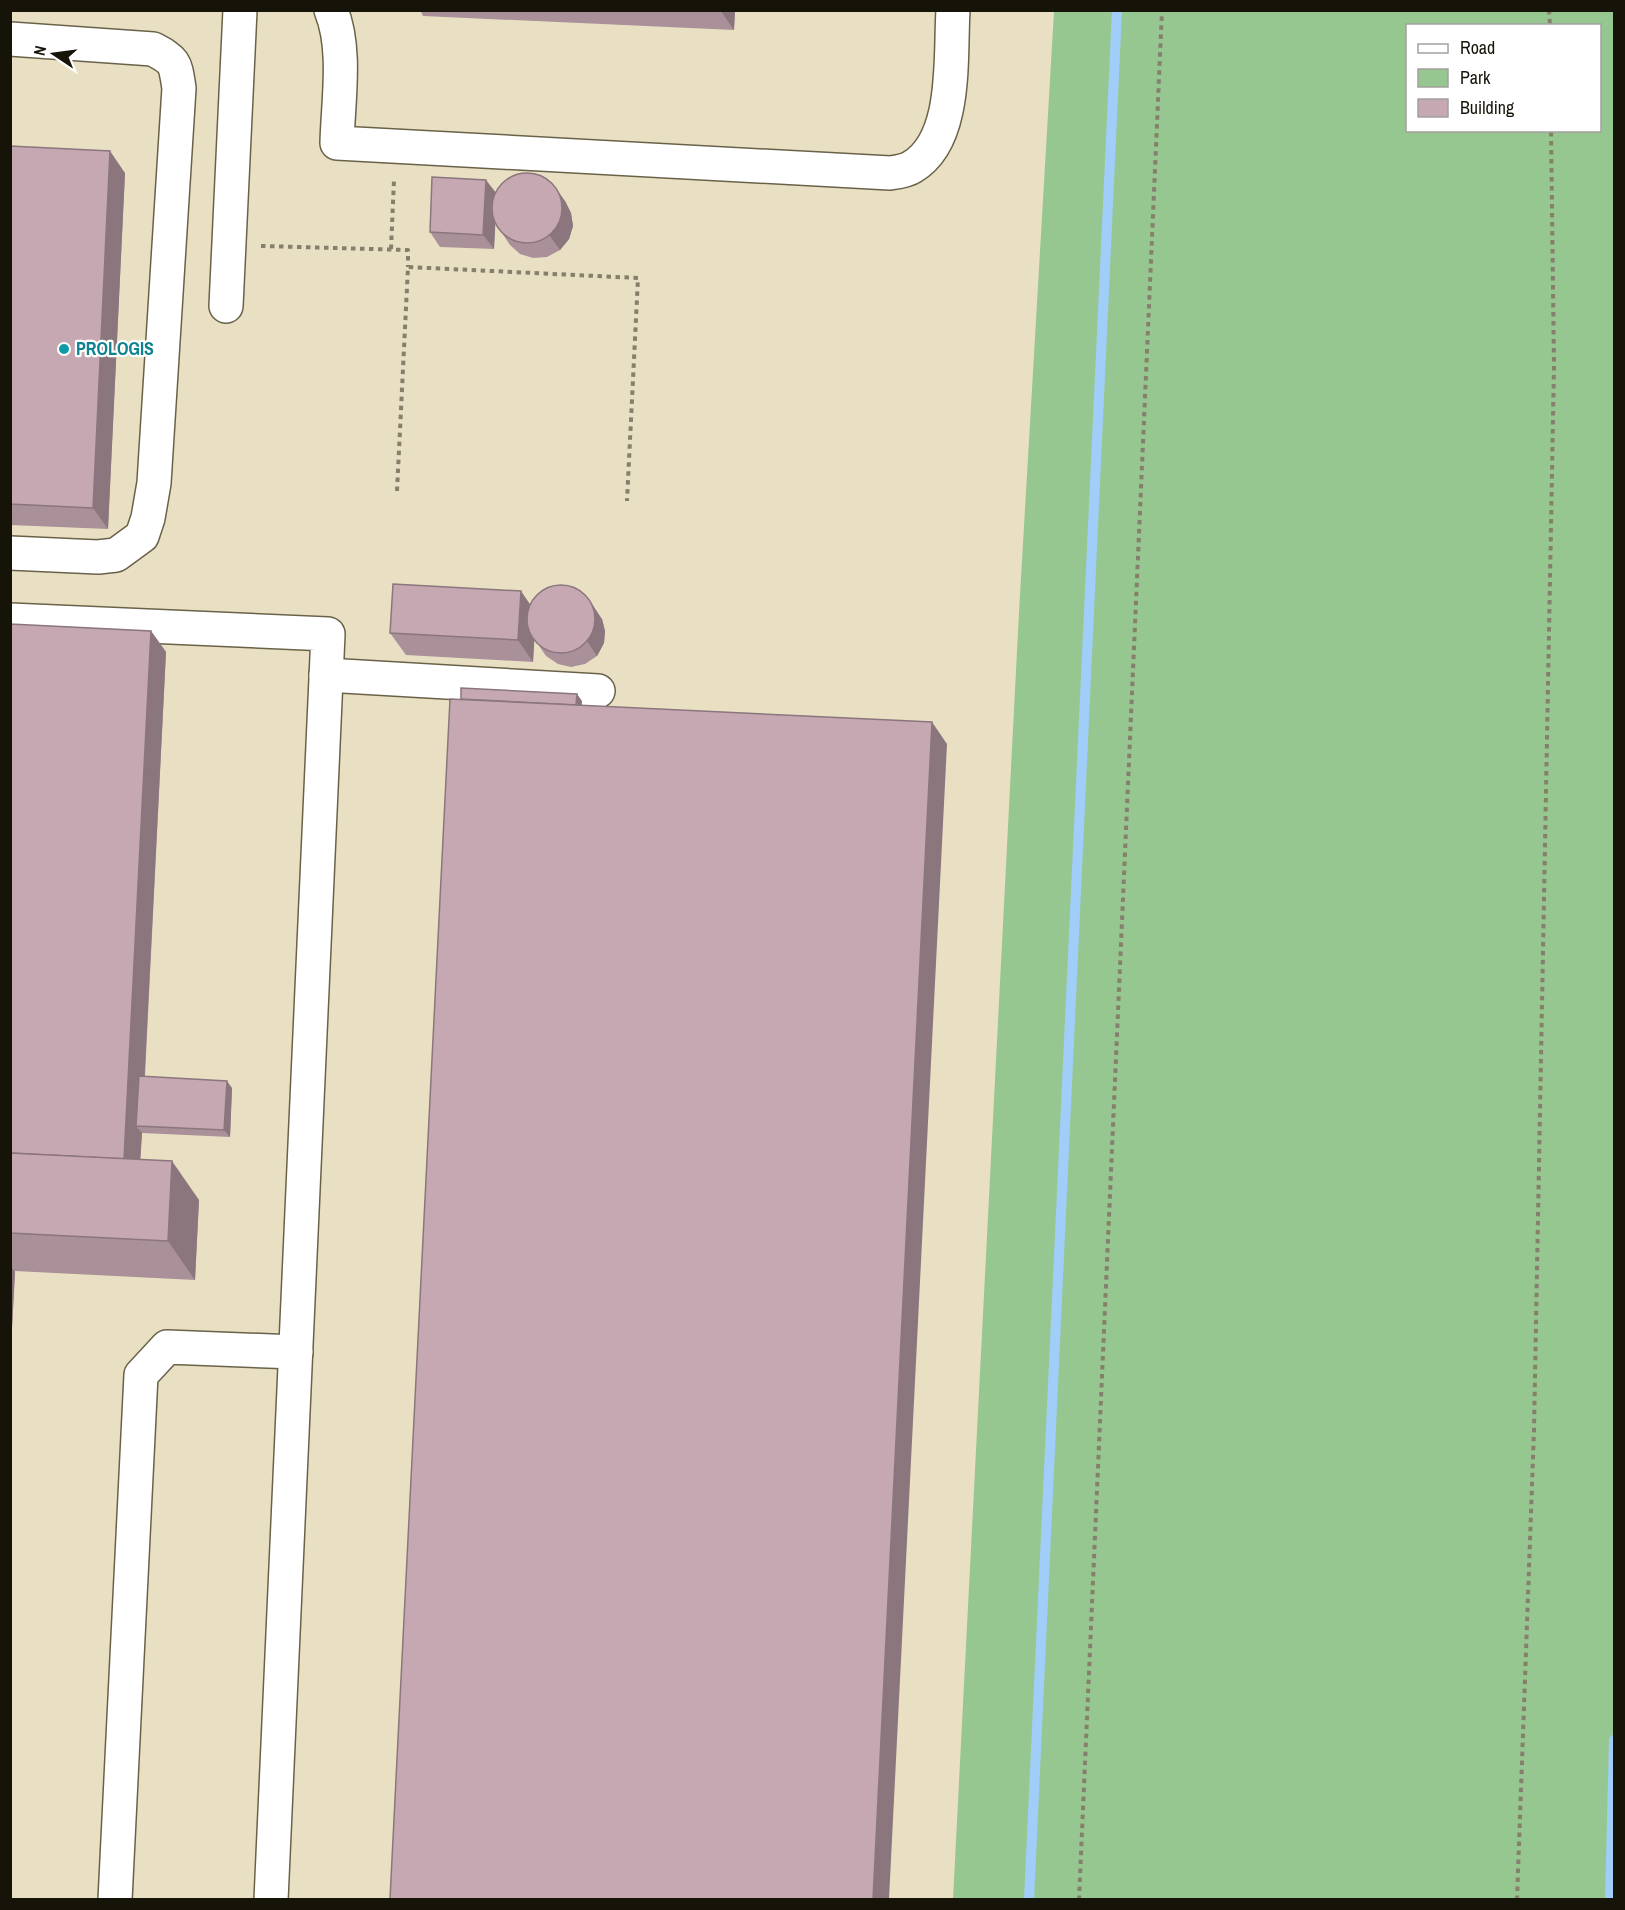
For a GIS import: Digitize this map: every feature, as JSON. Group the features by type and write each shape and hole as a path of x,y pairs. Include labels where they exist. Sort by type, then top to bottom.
{"lane":[{"path":"225,306 240,10"},
{"path":"332,10 338,25 340,47 337,143 890,173 911,168 920,162 932,150 945,119 949,101 953,10"},
{"path":"10,39 153,49 171,58 176,69 179,88 154,483 142,536 116,555 98,557 10,553"},
{"path":"10,620 328,634 271,1899"},
{"path":"326,675 598,691"},
{"path":"116,1899 141,1375 167,1347 296,1352"}],"path":[{"path":"1079,1899 1162,10"},
{"path":"1517,1899 1534,1430 1554,366 1551,132"},
{"path":"391,249 396,146"},
{"path":"228,245 408,250 397,490"},
{"path":"408,267 638,278 627,501"}],"green space":[{"path":"1054,11 1614,11 1614,1899 953,1899 1019,612"}],"building":[{"name":"PROLOGIS","path":"10,146 110,151 93,508 10,504"},
{"path":"527,173 540,176 552,183 559,195 562,208 559,221 552,233 540,240 527,243 514,240 502,233 495,221 492,208 495,195 502,183 514,176"},
{"path":"432,177 486,180 483,235 430,232"},
{"path":"393,584 521,591 518,640 390,633"},
{"path":"561,585 574,588 585,595 592,606 595,619 592,632 585,643 574,650 561,653 548,650 537,643 530,632 527,619 530,606 537,595 548,588"},
{"path":"10,624 151,631 124,1159 10,1153"},
{"path":"461,688 577,694 576,705 461,699"},
{"path":"450,699 932,722 873,1899 390,1899"},
{"path":"139,1076 227,1081 224,1130 136,1126"},
{"path":"10,1153 172,1161 168,1241 10,1233"}],"waterway":[{"path":"1029,1900 1117,10"},
{"path":"1610,1900 1614,1740"}],"place":[{"name":"PROLOGIS","path":"64,349"}]}
